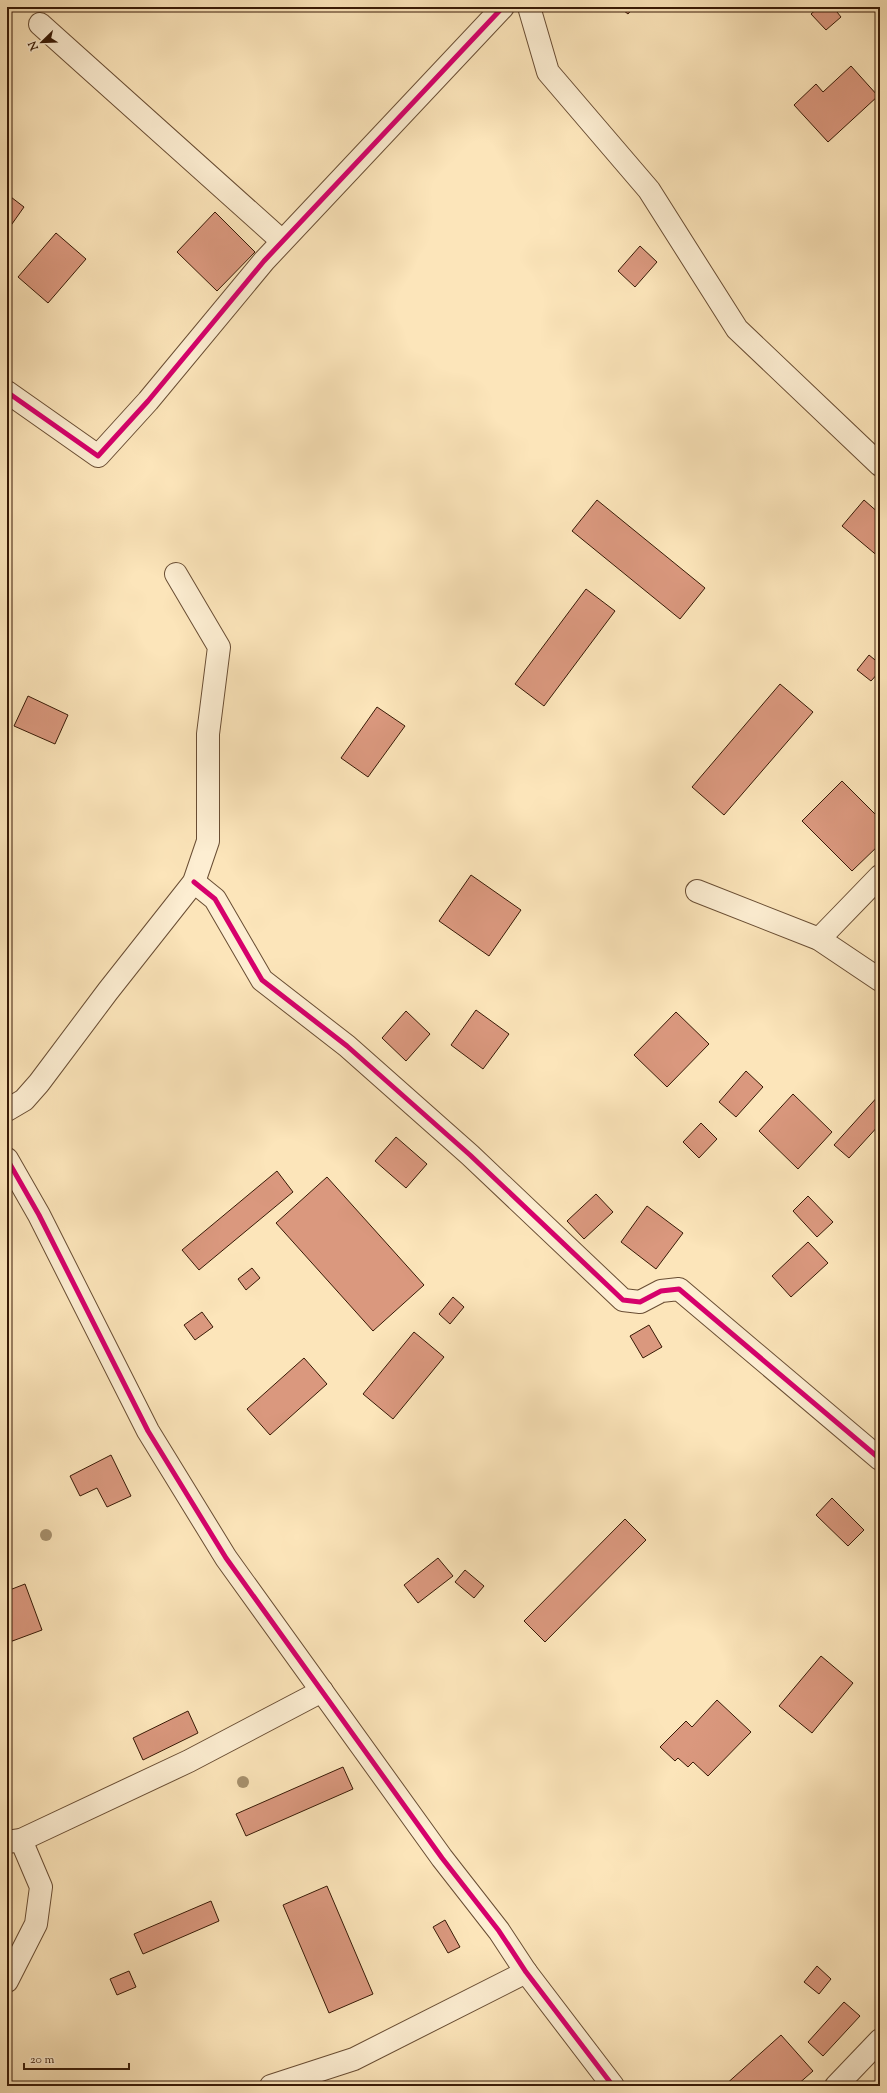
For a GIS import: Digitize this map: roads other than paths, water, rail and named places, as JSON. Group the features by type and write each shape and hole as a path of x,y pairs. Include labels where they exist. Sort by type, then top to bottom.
{"street":[{"path":"7,392 98,456 148,401 282,241 503,7"},
{"path":"529,7 548,72 649,190 737,329 880,465"},
{"path":"40,24 282,241"},
{"path":"7,1110 24,1100 39,1083 108,991 194,882 208,841 208,734 219,646 176,574"},
{"path":"818,939 880,876"},
{"path":"194,882 214,899 262,980 347,1046 470,1155 623,1300 640,1302 661,1291 679,1289 880,1459"},
{"path":"697,891 818,939 880,980"},
{"path":"7,1158 39,1216 148,1431 226,1558 442,1858 499,1931 526,1972 613,2086"},
{"path":"7,1981 36,1924 41,1886 14,1841 189,1761 322,1691"},
{"path":"271,2086 354,2059 526,1972"},
{"path":"836,2086 880,2040"}]}
